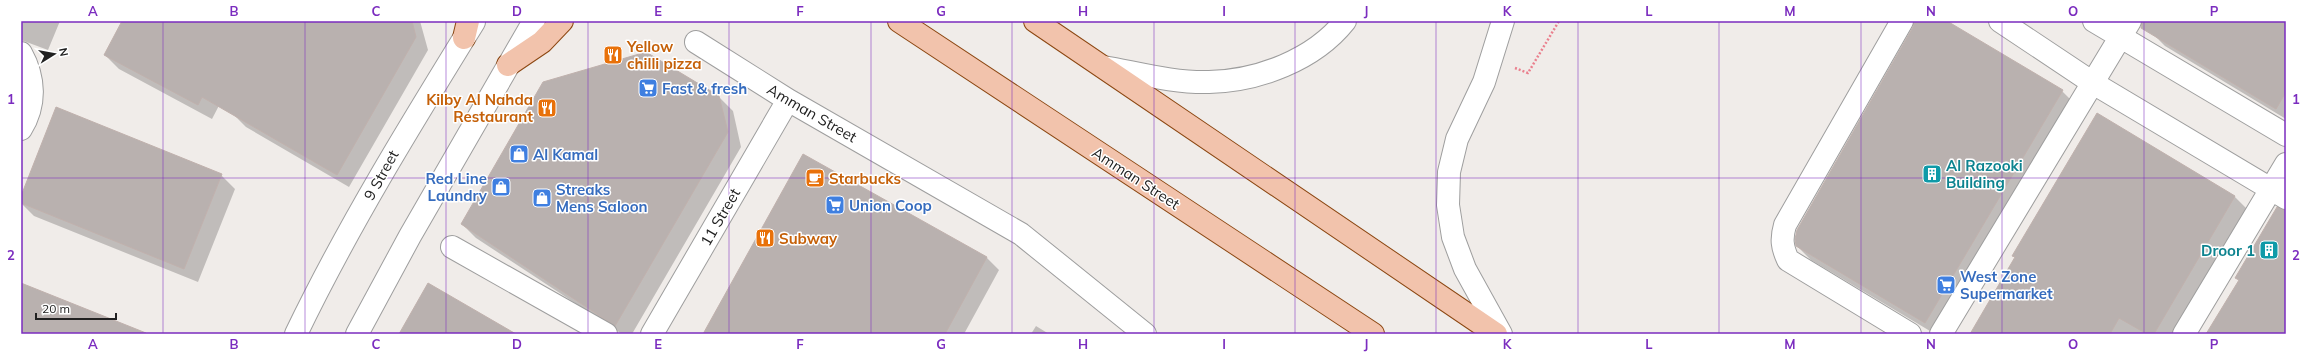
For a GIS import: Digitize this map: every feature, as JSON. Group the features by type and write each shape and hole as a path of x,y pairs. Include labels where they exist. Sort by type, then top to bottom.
{"main road":[{"path":"508,65 542,42 562,21"},
{"name":"Amman Street","path":"899,21 1373,334"},
{"path":"1035,21 1496,334"}],"street":[{"path":"357,334 410,236 534,21"},
{"path":"1104,67 1175,80 1209,82 1253,77 1284,66 1310,52 1338,30 1345,21"},
{"path":"1501,334 1465,269 1453,237 1448,204 1449,172 1457,139 1490,65 1502,21"},
{"path":"1902,21 1785,225 1782,237 1783,249 1788,260 1910,334"},
{"path":"2000,21 2093,83 2279,193"},
{"path":"2094,21 2125,29 2286,135"},
{"name":"9 Street","path":"296,334 397,146 469,27"},
{"path":"1941,334 2125,29"},
{"name":"Amman Street","path":"696,42 788,100 1021,234 1066,268 1145,334"},
{"path":"21,53 30,74 33,95 29,117 21,129"},
{"name":"11 Street","path":"652,334 788,100"},
{"path":"2184,334 2279,193 2286,164"},
{"path":"452,247 606,334"}],"path":[{"path":"1490,65 1510,76 1515,68 1528,74 1559,21"}],"building":[{"path":"122,21 412,21 416,37 337,175 202,97 198,105 104,55"},
{"name":"Al Razooki Building","path":"1914,21 1947,21 2063,90 1925,323 1796,246 1795,239 1797,230 1913,27"},
{"path":"2142,21 2286,21 2286,92 2276,109 2141,28"},
{"path":"646,52 719,96 728,132 615,326 461,224 543,82"},
{"path":"56,107 222,174 184,269 21,203 21,196"},
{"path":"2097,113 2235,196 2154,334 2147,334 2119,318 2110,334 1970,334 2015,257 2012,256"},
{"name":"Union Coop","path":"803,154 987,257 945,334 703,334"},
{"name":"Droor 1","path":"2277,207 2286,210 2286,334 2206,334 2239,280 2235,278"},
{"path":"21,283 146,333 21,334"},
{"path":"428,283 516,334 399,334"}],"place":[{"name":"Yellow chilli pizza","path":"613,55"},
{"name":"Fast & fresh","path":"648,88"},
{"name":"Kilby Al Nahda Restaurant","path":"547,108"},
{"name":"Al Kamal","path":"519,154"},
{"name":"Al Razooki Building","path":"1932,174"},
{"name":"Starbucks","path":"815,178"},
{"name":"Red Line Laundry","path":"501,187"},
{"name":"Streaks Mens Saloon","path":"542,198"},
{"name":"Union Coop","path":"835,205"},
{"name":"Subway","path":"765,238"},
{"name":"Droor 1","path":"2269,250"},
{"name":"West Zone Supermarket","path":"1946,285"}]}
